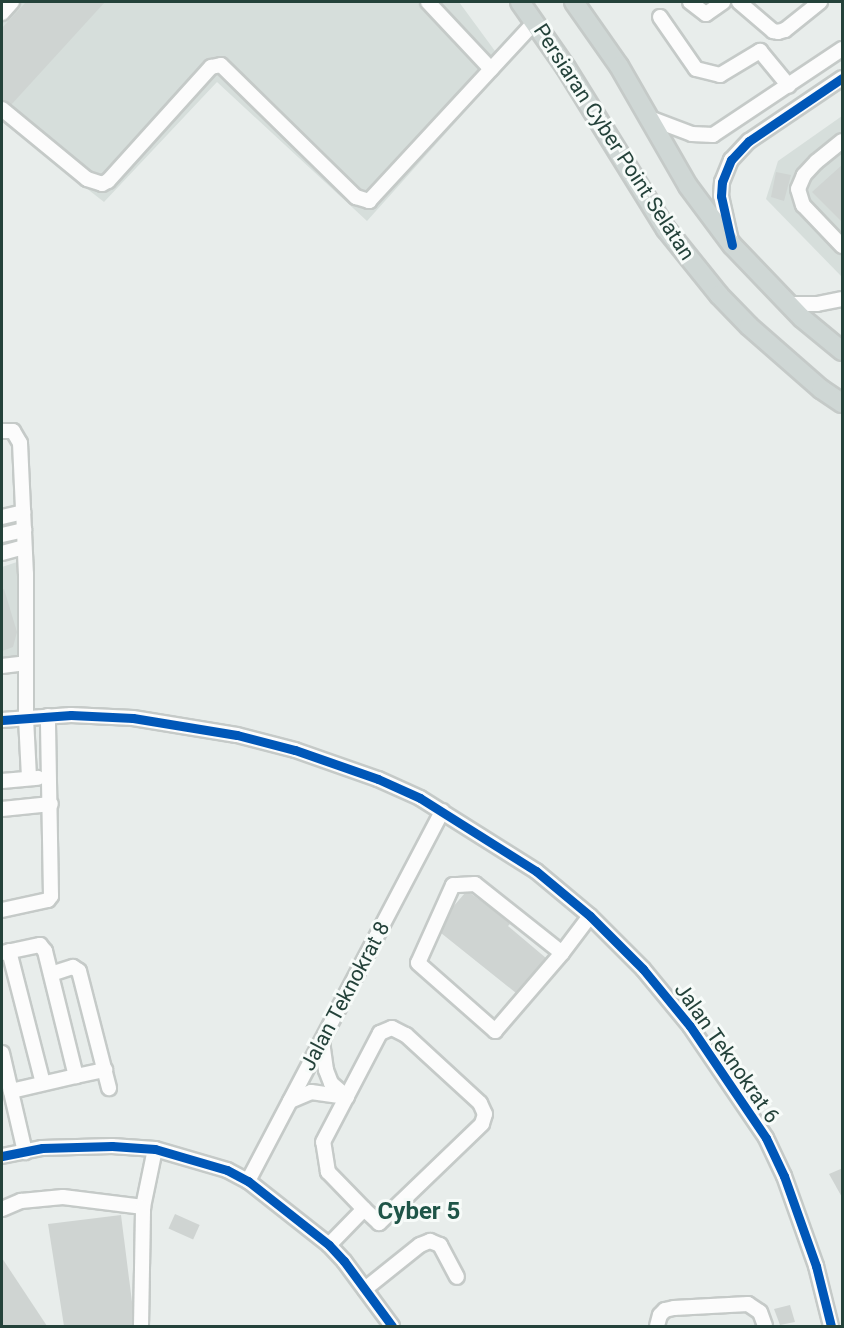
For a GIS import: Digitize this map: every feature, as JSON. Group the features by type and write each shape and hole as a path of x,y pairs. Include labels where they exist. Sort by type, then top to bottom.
{"main road":[{"name":"Persiaran Cyber Point Selatan","path":"520,2 666,229 719,295 776,350 821,389 843,403"},
{"name":"Persiaran Cyber Point Selatan","path":"574,2 619,66 688,186 732,245 787,304 843,351"}],"street":[{"path":"2,13 12,2"},
{"path":"428,2 491,69"},
{"path":"690,2 706,15 723,2"},
{"path":"739,2 773,31 778,32 784,30 820,2"},
{"path":"660,16 696,69 720,75 760,51 789,86"},
{"path":"2,109 87,179 102,184 108,181 211,67 221,65 356,197 366,201 373,199 535,22"},
{"path":"647,117 692,134 713,135 843,49"},
{"path":"732,245 721,196 722,182 731,160 749,141 843,78"},
{"path":"841,143 816,162 804,176 798,189 803,205 843,246"},
{"path":"787,304 817,304 843,299"},
{"path":"2,431 13,431 20,443 29,778"},
{"path":"2,517 23,512"},
{"path":"2,535 24,530"},
{"path":"2,553 24,547"},
{"path":"2,666 26,663"},
{"name":"Jalan Teknokrat 6","path":"2,720 70,715 134,718 237,735 296,750 378,779 442,811 536,871 590,916 643,969 690,1026 766,1138 784,1176 816,1266 831,1326"},
{"path":"2,910 48,900 51,896 48,716"},
{"path":"2,781 49,777"},
{"path":"2,809 51,804"},
{"name":"Jalan Teknokrat 8","path":"248,1180 442,811"},
{"path":"562,953 475,884 453,885 418,963 495,1031 562,953 590,916"},
{"path":"43,1083 5,952 40,945 45,951 76,1076"},
{"path":"51,974 73,967 79,971 109,1088"},
{"path":"392,1028 406,1035 480,1103 485,1114 482,1124 379,1223 364,1209 328,1172 323,1142 380,1033 392,1028"},
{"path":"322,1041 328,1077 346,1097"},
{"path":"2,1053 25,1152"},
{"path":"11,1091 105,1070"},
{"path":"290,1101 311,1092 346,1097"},
{"path":"2,1156 42,1148 112,1146 155,1149 209,1164 248,1180 329,1245 392,1326"},
{"path":"141,1326 143,1207 155,1149"},
{"path":"2,1209 21,1201 63,1197 143,1207"},
{"path":"329,1245 364,1209"},
{"path":"365,1289 420,1245 430,1241 440,1245 457,1277"},
{"path":"657,1326 660,1315 665,1310 748,1304 760,1312 765,1326"}],"shaded area":[{"path":"2,2 459,2 506,66 367,221 217,82 104,202 2,122"},
{"path":"842,116 842,277 766,199 778,161"},
{"path":"17,562 19,656 2,659 2,567"}],"building":[{"path":"26,2 105,2 11,105 2,100 2,28"},
{"path":"843,164 843,223 812,192"},
{"path":"776,172 791,175 784,201 771,197"},
{"path":"4,589 17,632 13,647 2,651 2,590"},
{"path":"465,893 470,893 495,911 510,924 508,926 546,958 516,993 441,933 452,908"},
{"path":"843,1168 843,1199 829,1174"},
{"path":"175,1214 200,1225 193,1240 168,1229"},
{"path":"121,1215 132,1302 132,1326 64,1326 48,1224"},
{"path":"2,1258 47,1326 2,1326"},
{"path":"790,1305 795,1322 780,1325 774,1309"}],"cycle path":[{"path":"732,245 721,196 722,182 731,160 749,141 842,78"},
{"path":"2,720 71,715 133,718 237,735 295,750 378,779 420,798 536,871 590,916 643,969 690,1026 766,1138 784,1176 816,1266 831,1326"},
{"path":"2,1156 42,1148 112,1146 155,1149 227,1170 248,1181 329,1245 344,1261 392,1326"}],"district":[{"name":"Cyber 5","path":"419,1212"}]}
